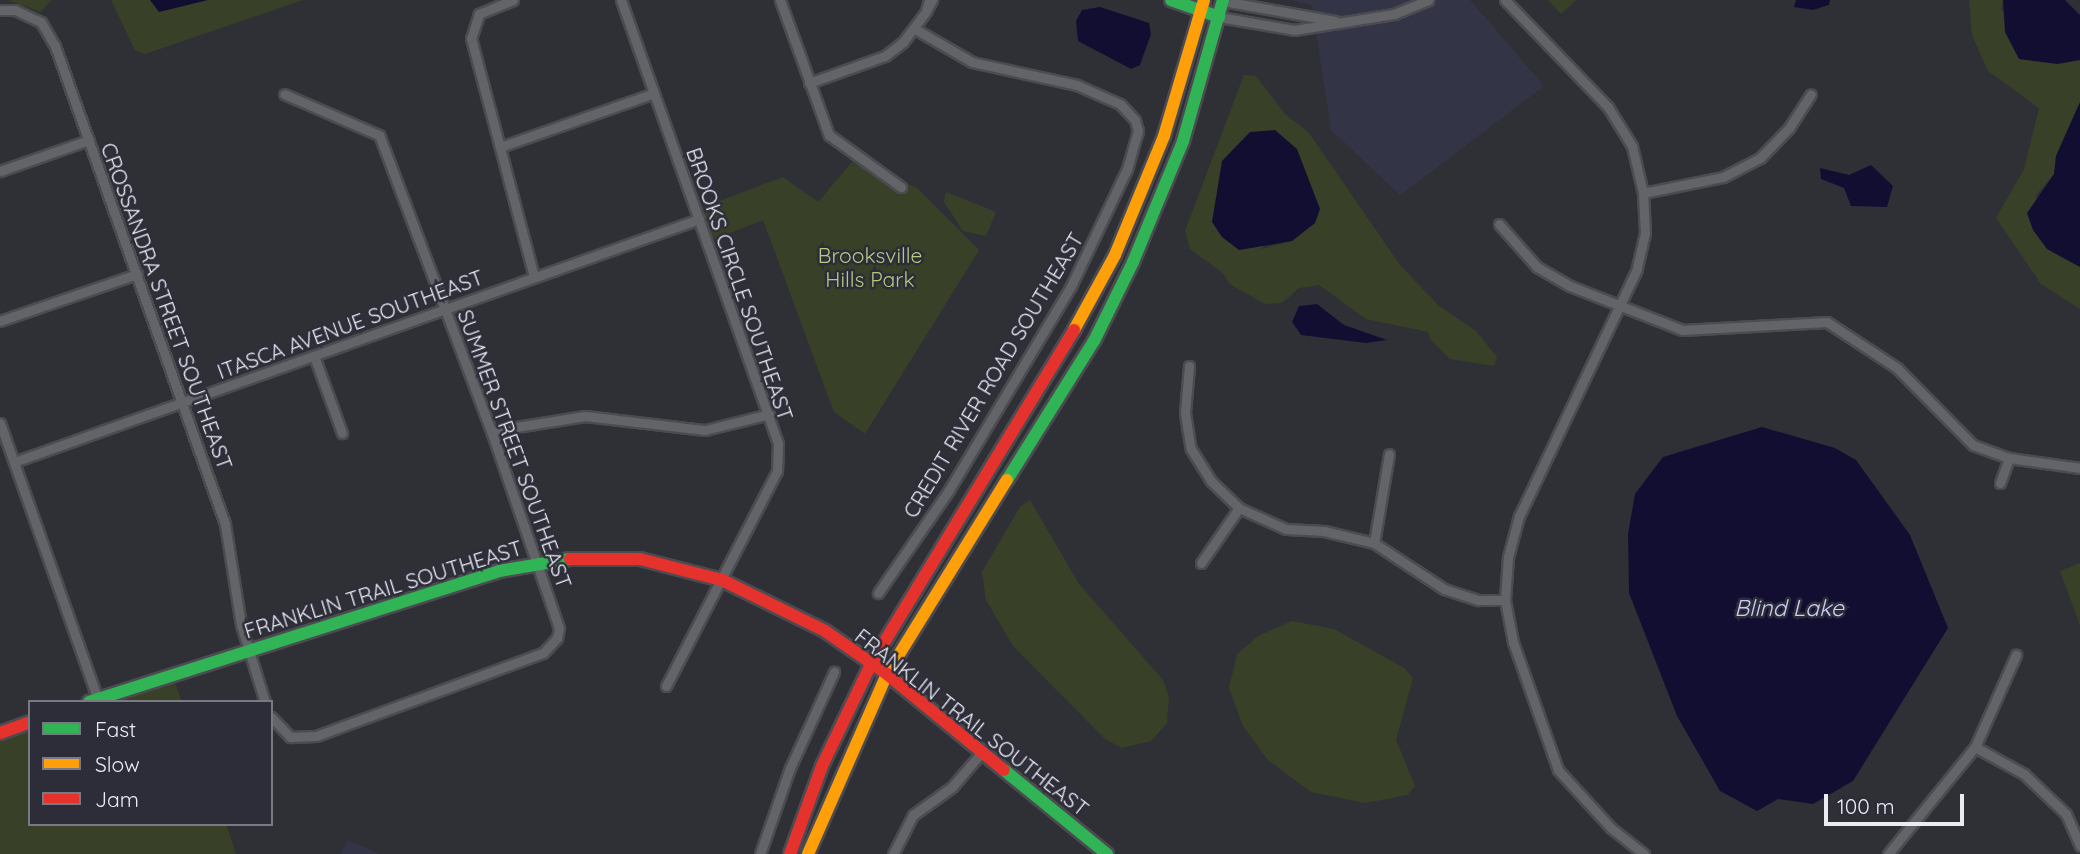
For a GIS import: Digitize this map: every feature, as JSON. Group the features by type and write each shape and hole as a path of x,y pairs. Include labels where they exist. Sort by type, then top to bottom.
{"main road":[{"path":"1171,0 1203,4 1219,17"},
{"path":"808,854 887,674 1114,300 1183,141 1222,0"},
{"path":"790,854 822,766 871,664 1054,368 1111,264 1164,136 1203,4"},
{"name":"FRANKLIN TRAIL SOUTHEAST","path":"93,700 538,561 580,556 640,559 722,580 825,631 887,674 1107,854"},
{"path":"0,733 28,723"}],"street":[{"path":"513,0 479,14 471,38 534,276"},
{"name":"BROOKS CIRCLE SOUTHEAST","path":"621,0 778,444 777,471 666,686"},
{"path":"780,0 829,135 901,187"},
{"path":"809,83 886,55 915,29 931,0"},
{"path":"1222,0 1313,20 1354,23"},
{"path":"1219,17 1294,30 1354,23 1394,14 1427,0"},
{"path":"1506,0 1608,107 1632,146 1643,193 1645,233 1637,269 1519,516 1508,558 1505,600 1513,642 1558,769 1611,828 1644,854"},
{"name":"CROSSANDRA STREET SOUTHEAST","path":"0,10 30,17 49,33 225,524 247,651 264,700"},
{"name":"CREDIT RIVER ROAD SOUTHEAST","path":"878,593 949,490 1070,286 1127,169 1138,131 1135,120 1120,104 1077,85 972,62 915,29"},
{"path":"499,147 654,93"},
{"name":"SUMMER STREET SOUTHEAST","path":"273,719 290,737 316,736 543,653 557,638 557,617 538,561 446,308 379,135 284,94"},
{"path":"1643,193 1723,177 1759,158 1788,128 1811,94"},
{"path":"0,171 89,141"},
{"name":"ITASCA AVENUE SOUTHEAST","path":"13,462 699,219"},
{"path":"1499,224 1536,267 1570,286 1620,302 1682,330 1827,322 1897,368 1973,445 2009,458 2080,468"},
{"path":"0,321 137,274"},
{"path":"314,356 342,433"},
{"path":"1189,366 1185,413 1191,449 1211,481 1239,508 1286,529 1324,531 1374,543 1444,589 1478,600 1505,600"},
{"path":"491,431 585,416 705,430 769,414"},
{"path":"0,423 93,700"},
{"path":"1374,543 1388,454"},
{"path":"2000,483 2009,458"},
{"path":"1201,563 1239,508"},
{"path":"1888,854 1975,747 2016,655"},
{"path":"760,854 790,768 834,672"},
{"path":"1975,747 2024,774 2066,814 2080,846"},
{"path":"893,854 913,815 952,787 982,752"}],"shaded area":[{"path":"1290,0 1470,0 1544,86 1400,195 1331,130 1312,5"},
{"path":"348,840 380,854 341,854"}],"green space":[{"path":"8,0 51,0 41,12"},
{"path":"111,0 303,0 145,54 135,50"},
{"path":"1548,0 1576,0 1561,14"},
{"path":"1969,0 2003,0 2001,9 2057,64 2080,60 2080,102 2056,156 2054,174 2036,195 2047,249 2080,267 2080,309 2041,284 1996,218 2024,169 2039,108 1988,71 1972,35"},
{"path":"1244,75 1256,76 1285,114 1309,133 1400,265 1439,306 1476,331 1497,357 1494,366 1450,359 1430,339 1428,332 1366,319 1319,285 1299,288 1282,303 1265,304 1230,284 1223,273 1190,249 1185,231","holes":["1297,149 1315,223 1292,241 1262,249"]},
{"name":"Brooksville Hills Park","path":"852,162 917,188 979,250 865,434 834,412 763,220 712,240 701,208 783,177 818,202"},
{"path":"946,192 996,212 986,236 963,231 944,202"},
{"path":"1030,500 1079,584 1163,680 1169,697 1167,723 1151,741 1122,748 1105,739 1013,646 986,600 982,572 1020,507"},
{"path":"2080,563 2080,625 2060,571"},
{"path":"1292,621 1334,629 1404,668 1413,678 1396,740 1415,786 1407,795 1365,803 1311,792 1268,760 1243,726 1229,688 1237,654 1260,635"},
{"path":"174,680 181,700 115,700"},
{"path":"28,729 28,826 227,826 236,854 0,854 0,739"}],"water":[{"path":"150,0 208,0 159,12"},
{"path":"1796,0 1830,0 1829,5 1813,10 1794,7"},
{"path":"2003,0 2065,0 2080,15 2080,60 2057,64 2019,59 2005,32"},
{"path":"1100,7 1149,23 1151,34 1140,65 1131,69 1078,41 1076,21 1082,10"},
{"path":"2080,102 2080,267 2047,249 2033,230 2027,213 2054,174 2056,156"},
{"path":"1275,130 1297,149 1320,209 1315,223 1292,241 1239,250 1222,237 1212,222 1222,161 1250,132"},
{"path":"1871,165 1893,186 1887,207 1851,206 1844,188 1821,179 1820,168 1849,175"},
{"path":"1317,304 1344,325 1387,340 1366,343 1301,335 1292,322 1299,306"},
{"name":"Blind Lake","path":"1762,427 1835,448 1856,460 1910,535 1948,628 1853,781 1813,804 1778,799 1757,811 1720,791 1677,716 1629,593 1628,534 1635,494 1663,457"}],"traffic: fast":[{"path":"1171,0 1219,17"},
{"path":"1007,480 1094,341 1133,262 1183,141 1223,0"},
{"path":"95,700 499,571 570,559"},
{"path":"1004,770 1107,854"}],"traffic: slow":[{"path":"1074,330 1115,255 1164,136 1204,0"},
{"path":"808,854 887,674 1007,480"}],"traffic: jam":[{"path":"790,854 822,766 871,664 1074,330"},
{"path":"570,559 640,559 722,580 825,631 887,674 1004,770"},
{"path":"0,733 28,723"}]}
